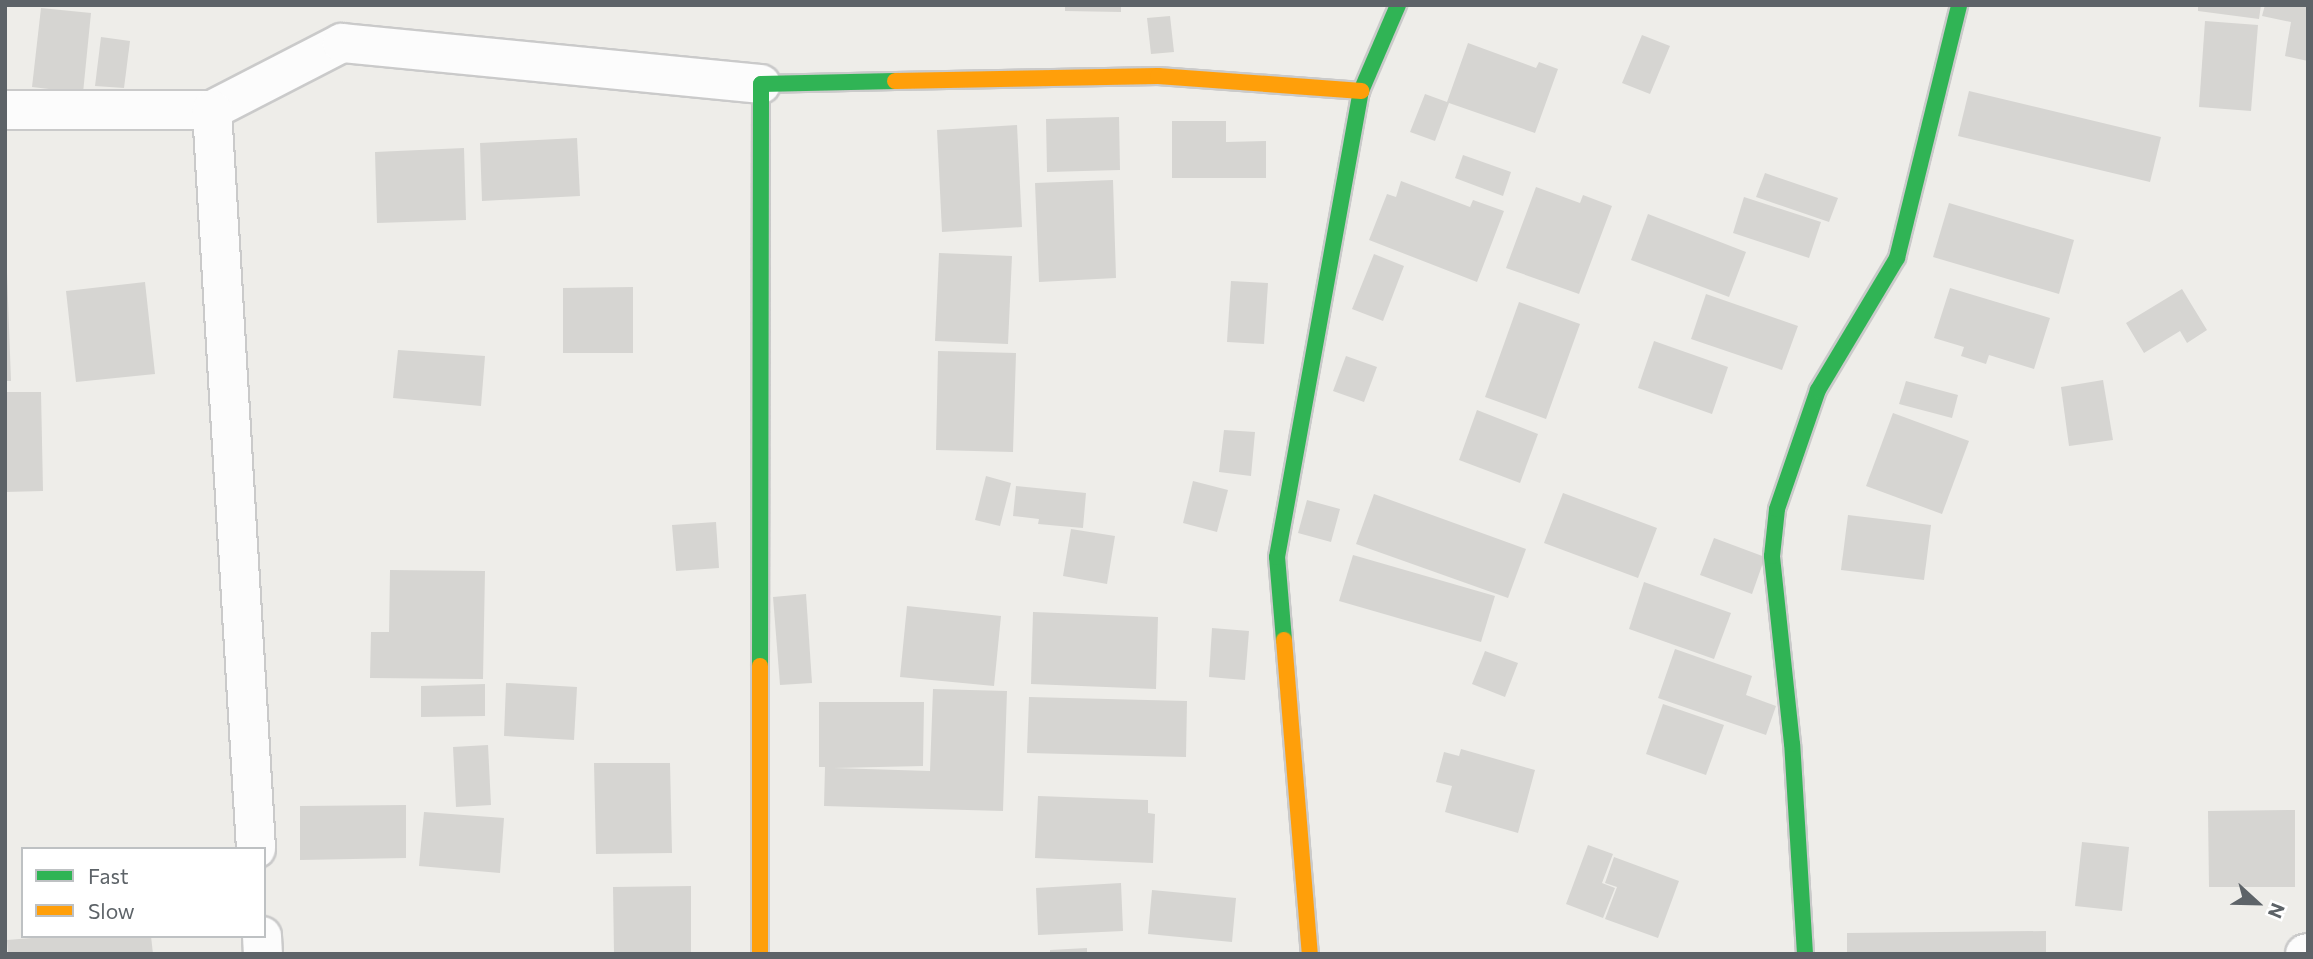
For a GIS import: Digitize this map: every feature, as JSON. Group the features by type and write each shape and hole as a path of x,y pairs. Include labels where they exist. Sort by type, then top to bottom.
{"street":[{"path":"1310,954 1277,557 1361,91 1398,5"},
{"path":"1805,954 1792,744 1781,619 1772,556 1777,509 1818,390 1897,258 1959,5"},
{"path":"5,110 212,110 342,43 761,84 1158,76 1361,91"},
{"path":"760,954 761,84"},
{"path":"212,110 256,847"}],"building":[{"path":"1065,5 1121,5 1121,12 1065,11"},
{"path":"2198,5 2261,5 2259,19 2198,11"},
{"path":"2265,5 2308,5 2308,61 2285,56 2291,22 2262,16"},
{"path":"41,8 91,13 83,93 32,87"},
{"path":"1170,16 1174,52 1151,54 1147,18"},
{"path":"2205,21 2258,25 2251,111 2199,107"},
{"path":"1642,35 1670,46 1650,94 1622,83"},
{"path":"101,37 130,41 124,88 95,86"},
{"path":"1468,43 1536,68 1539,62 1558,69 1535,133 1449,103 1435,141 1410,132 1425,94 1447,102"},
{"path":"1969,91 2161,137 2150,182 1958,136"},
{"path":"1119,117 1120,170 1047,172 1046,119"},
{"path":"1172,121 1226,121 1226,142 1266,141 1266,178 1172,178"},
{"path":"1017,125 1022,227 942,232 937,130"},
{"path":"577,138 580,196 482,201 480,143"},
{"path":"464,148 466,220 377,223 375,152"},
{"path":"1463,155 1511,172 1503,196 1455,178"},
{"path":"1765,173 1838,198 1829,222 1756,197"},
{"path":"1113,180 1116,278 1039,282 1035,183"},
{"path":"1401,181 1470,207 1473,200 1504,211 1477,282 1369,240 1387,194 1396,197"},
{"path":"1536,187 1580,203 1583,195 1612,206 1579,294 1506,268"},
{"path":"1744,197 1821,222 1809,258 1733,233"},
{"path":"1949,203 2074,240 2059,294 1933,257"},
{"path":"1648,214 1746,252 1729,297 1631,260"},
{"path":"5,219 11,381 5,381"},
{"path":"939,253 1012,256 1008,344 935,341"},
{"path":"1374,254 1404,266 1383,321 1352,309"},
{"path":"1231,281 1268,283 1264,344 1227,342"},
{"path":"145,282 155,374 76,382 66,291"},
{"path":"633,287 633,353 563,353 563,288"},
{"path":"1950,288 2050,318 2034,369 1989,355 1986,364 1961,356 1964,347 1934,338"},
{"path":"2182,289 2207,330 2187,343 2180,331 2144,353 2126,323"},
{"path":"1706,294 1798,326 1782,370 1691,339"},
{"path":"1519,302 1580,324 1546,419 1485,397"},
{"path":"1654,341 1728,367 1712,414 1638,388"},
{"path":"398,350 485,356 481,406 393,398"},
{"path":"938,351 1016,353 1013,452 936,450"},
{"path":"1346,356 1377,367 1364,402 1333,391"},
{"path":"2103,380 2113,440 2069,446 2061,387"},
{"path":"1906,381 1958,395 1952,418 1899,404"},
{"path":"5,392 41,392 43,491 5,492"},
{"path":"1477,410 1538,434 1520,483 1459,460"},
{"path":"1893,413 1969,441 1942,514 1866,486"},
{"path":"1224,430 1255,432 1251,476 1219,472"},
{"path":"986,476 1011,483 1000,526 975,520"},
{"path":"1193,481 1228,490 1217,532 1183,523"},
{"path":"1016,486 1086,493 1083,528 1038,524 1039,519 1013,516"},
{"path":"1563,493 1657,528 1638,578 1544,543"},
{"path":"1374,494 1526,549 1508,598 1356,544"},
{"path":"1307,500 1340,509 1331,542 1298,533"},
{"path":"1848,515 1931,525 1924,580 1841,570"},
{"path":"716,522 719,568 676,571 672,525"},
{"path":"1071,529 1115,536 1107,584 1063,576"},
{"path":"1714,538 1765,557 1752,594 1700,575"},
{"path":"1353,555 1495,596 1481,642 1339,601"},
{"path":"390,570 485,571 483,679 370,678 371,632 389,632"},
{"path":"1644,582 1731,613 1714,659 1629,629"},
{"path":"806,594 812,683 780,685 773,597"},
{"path":"907,606 1001,616 994,686 900,677"},
{"path":"1033,612 1158,617 1156,689 1031,684"},
{"path":"1212,628 1249,631 1245,680 1209,677"},
{"path":"1675,649 1752,676 1746,695 1776,706 1766,735 1658,698"},
{"path":"1485,651 1518,663 1505,697 1472,684"},
{"path":"506,683 577,687 574,740 504,736"},
{"path":"485,684 485,716 421,717 421,686"},
{"path":"933,689 1007,691 1003,811 824,806 825,767 819,767 819,702 924,702 923,766 834,768 930,771"},
{"path":"1029,697 1187,701 1186,757 1027,753"},
{"path":"1663,704 1724,725 1706,775 1646,754"},
{"path":"488,745 491,805 456,807 453,747"},
{"path":"1461,749 1535,770 1518,833 1445,812 1452,786 1436,782 1444,752 1459,756"},
{"path":"594,763 670,763 672,853 596,854"},
{"path":"1038,796 1148,800 1148,813 1155,814 1153,863 1035,858"},
{"path":"406,805 406,858 300,860 300,806"},
{"path":"2295,810 2295,887 2209,887 2208,811"},
{"path":"424,812 504,818 500,873 419,866"},
{"path":"2082,842 2129,847 2122,911 2075,906"},
{"path":"1588,845 1613,854 1602,883 1615,888 1603,918 1566,904"},
{"path":"1614,857 1679,881 1658,938 1605,919 1617,887 1605,883"},
{"path":"1121,883 1123,931 1038,935 1036,888"},
{"path":"691,886 691,954 614,954 613,887"},
{"path":"1152,890 1236,898 1232,942 1148,934"},
{"path":"2046,931 2046,954 1847,954 1847,933"},
{"path":"151,938 153,954 8,954 7,940"},
{"path":"1087,948 1087,954 1050,954 1050,950"}],"traffic: fast":[{"path":"1284,640 1277,557 1361,91 1398,5"},
{"path":"1805,954 1792,744 1772,556 1777,509 1818,390 1897,258 1959,5"},
{"path":"760,666 761,84 895,81"}],"traffic: slow":[{"path":"895,81 1158,76 1361,91"},
{"path":"1284,640 1310,954"},
{"path":"760,666 760,954"}]}
